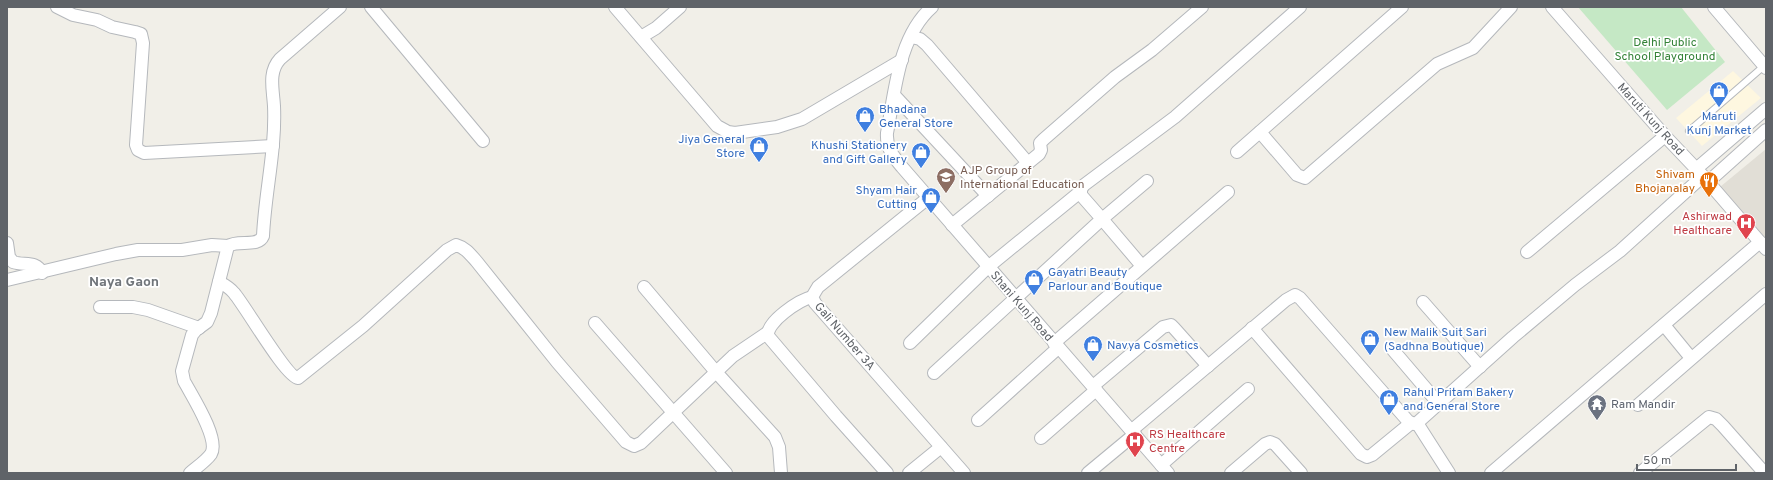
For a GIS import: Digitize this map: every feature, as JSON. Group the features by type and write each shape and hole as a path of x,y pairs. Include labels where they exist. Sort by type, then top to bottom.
{"street":[{"path":"56,7 78,17 97,20 112,27 141,34 143,38 136,145 138,150 144,153 273,146"},
{"path":"7,280 104,256 131,252 182,250 219,245 228,246 233,243 257,242 262,238 273,146 274,108 272,74 280,58 340,7"},
{"path":"371,7 483,141"},
{"path":"615,7 717,126 728,132 735,133 777,127 802,119 902,60"},
{"path":"641,37 656,28 680,7"},
{"path":"932,7 919,23 911,37 902,60 894,95 988,196"},
{"path":"952,225 1028,163 1040,152 1040,143 1044,139 1115,77 1152,50 1202,7"},
{"path":"910,343 988,267 1080,192 1087,182 1175,117 1300,7"},
{"path":"1237,152 1402,7"},
{"path":"1260,132 1297,175 1305,178 1438,64 1473,48 1511,7"},
{"name":"Maruti Kunj Road","path":"1552,7 1665,136 1703,176 1763,246"},
{"path":"1714,7 1765,67"},
{"path":"911,37 920,39 927,45 1028,163"},
{"name":"Shani Kunj Road","path":"894,95 886,142 890,151 928,198 1133,432 1165,471"},
{"path":"1252,328 1361,454 1367,457 1372,455 1439,404 1575,285 1620,251 1703,176 1766,109"},
{"path":"1703,176 1766,130"},
{"path":"1527,252 1665,136"},
{"path":"934,373 1102,219 1147,182"},
{"path":"1080,192 1142,266"},
{"path":"978,420 1056,345 1142,266 1228,192"},
{"name":"Gali Number 3A","path":"928,198 818,287 812,297 815,303 964,473"},
{"path":"7,243 9,257 13,262 35,265 39,267 42,272"},
{"path":"190,473 210,455 213,444 210,432 182,374 192,336 199,328 205,325 208,319 228,246"},
{"path":"219,282 237,297 283,364 293,376 298,378 363,326 447,250 456,246 462,247 473,257 557,362 629,445 634,446 638,445 738,353 767,333 771,326 795,304 812,297"},
{"path":"1491,473 1664,325 1763,246"},
{"path":"644,287 716,372 775,437 779,447 781,473"},
{"path":"1638,405 1766,294"},
{"path":"1088,473 1252,328 1290,297 1298,296 1414,423 1444,471"},
{"path":"1423,302 1480,367"},
{"path":"100,307 133,307 148,310 199,328"},
{"path":"595,323 726,473"},
{"path":"1042,438 1094,388 1167,325 1171,325 1174,328 1208,366"},
{"path":"1664,325 1691,358"},
{"path":"767,333 770,340 778,350 887,473"},
{"path":"1393,350 1439,404"},
{"path":"1165,471 1248,389"},
{"path":"1640,473 1709,417 1716,419 1723,426 1760,470"},
{"path":"1231,473 1265,444 1270,442 1275,444 1301,473"},
{"path":"909,473 941,447"}],"lane":[{"path":"1689,131 1765,67"}],"shaded area":[{"name":"Maruti Kunj Market","path":"1733,71 1761,98 1702,146 1676,118"},
{"path":"1766,149 1766,240 1720,187"}],"green space":[{"name":"Delhi Public School Playground","path":"1578,7 1681,7 1725,62 1667,110"}],"place":[{"name":"Maruti Kunj Market","path":"1719,108"},
{"name":"Bhadana General Store","path":"865,133"},
{"name":"Jiya General Store","path":"759,163"},
{"name":"Khushi Stationery and Gift Gallery","path":"921,169"},
{"name":"AJP Group of International Education","path":"946,194"},
{"name":"Shivam Bhojanalay","path":"1709,198"},
{"name":"Shyam Hair Cutting","path":"931,214"},
{"name":"Ashirwad Healthcare","path":"1746,240"},
{"name":"Gayatri Beauty Parlour and Boutique","path":"1034,296"},
{"name":"New Malik Suit Sari (Sadhna Boutique)","path":"1370,356"},
{"name":"Navya Cosmetics","path":"1093,362"},
{"name":"Rahul Pritam Bakery and General Store","path":"1389,416"},
{"name":"Ram Mandir","path":"1597,421"},
{"name":"RS Healthcare Centre","path":"1135,458"}],"district":[{"name":"Naya Gaon","path":"124,281"}]}
